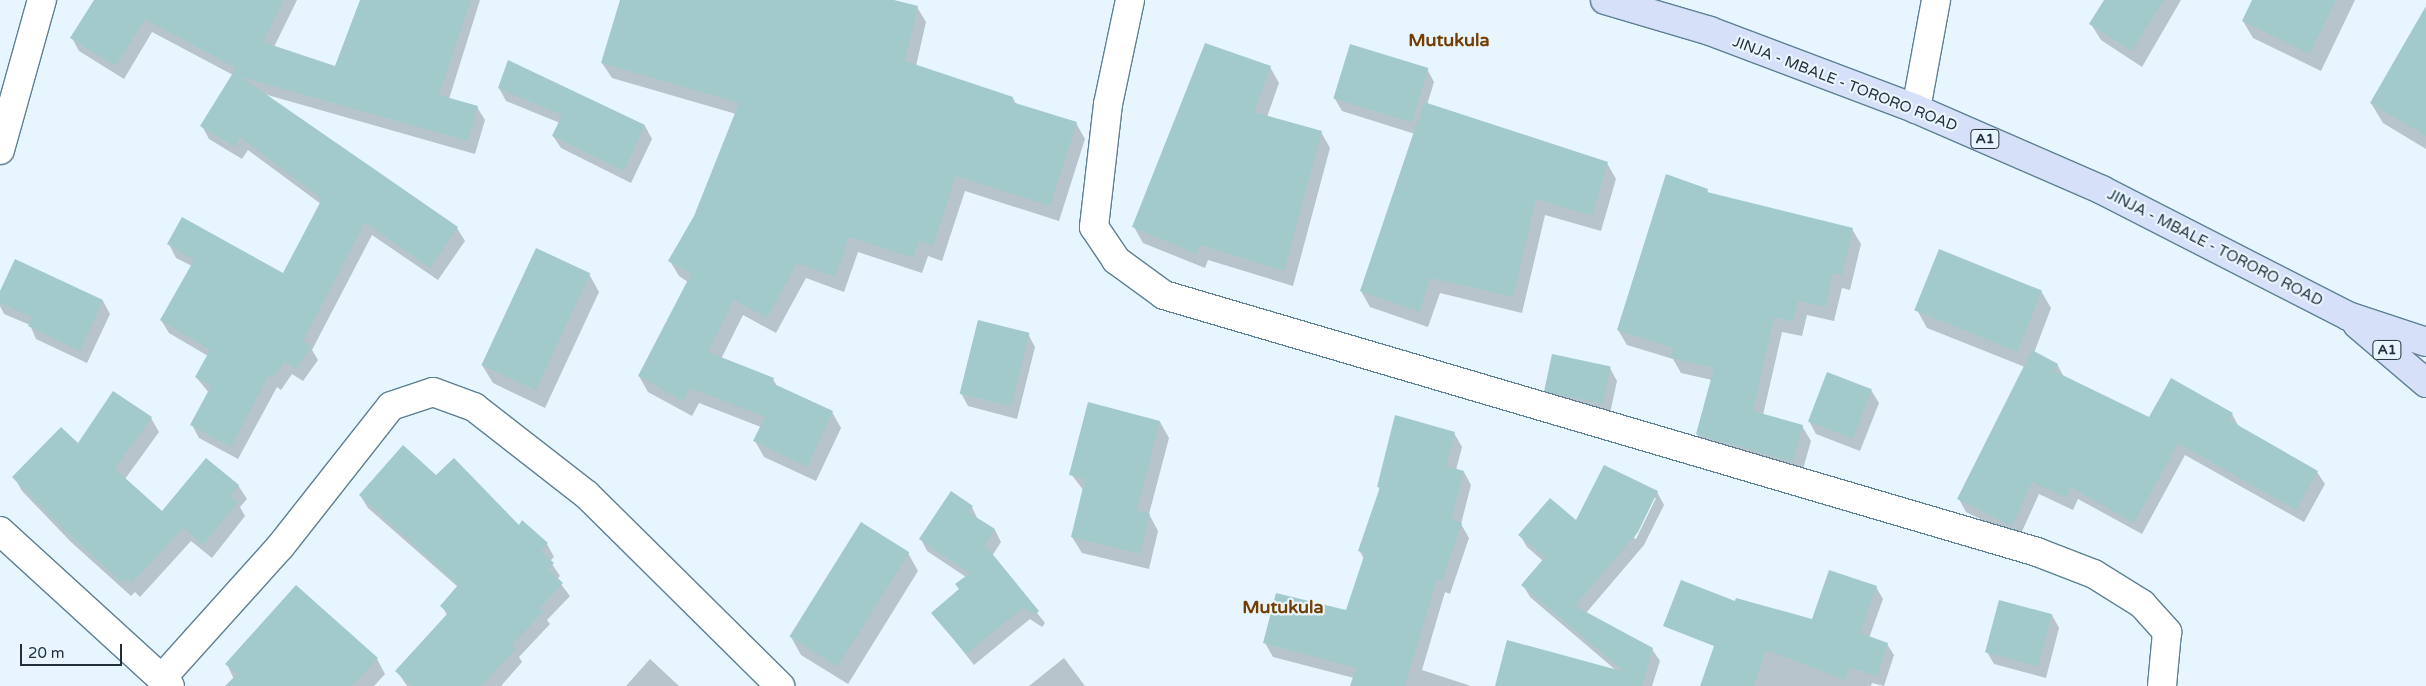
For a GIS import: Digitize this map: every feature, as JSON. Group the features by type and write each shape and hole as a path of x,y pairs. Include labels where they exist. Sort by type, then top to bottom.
{"main road":[{"name":"JINJA - MBALE - TORORO ROAD","path":"1605,0 1710,31 1916,109 2102,190 2348,316 2426,342"},
{"name":"JINJA - MBALE - TORORO ROAD","path":"2348,316 2426,383"}],"street":[{"path":"0,150 42,0"},
{"path":"1130,0 1108,104 1094,227 1116,260 1164,296 2037,552 2094,574 2142,604 2167,632 2162,686"},
{"path":"1916,109 1936,0"},
{"path":"0,531 166,682 280,547 392,406 433,392 474,407 587,495 780,686"}],"building":[{"path":"94,0 284,0 263,42 335,66 360,0 471,0 439,95 478,106 468,141 241,77 458,227 430,268 365,222 303,341 311,346 296,369 284,362 273,378 269,375 231,447 190,425 211,386 195,377 210,350 160,320 194,260 167,244 182,217 283,273 322,199 240,137 235,147 200,126 236,68 145,19 116,66 70,38"},
{"path":"620,0 894,0 918,6 905,61 1013,97 1012,102 1077,122 1050,206 956,176 933,246 919,241 913,258 849,237 835,277 797,263 767,318 734,300 708,352 774,378 772,383 833,411 807,467 753,441 765,417 690,388 683,401 638,376 691,274 668,261 694,216 739,103 601,63"},
{"path":"2104,0 2164,0 2132,51 2089,24"},
{"path":"2252,0 2336,0 2310,54 2242,21"},
{"path":"2426,6 2426,136 2370,103"},
{"path":"1205,43 1271,66 1254,112 1322,131 1284,271 1200,245 1196,254 1132,227"},
{"path":"1350,44 1428,68 1412,122 1333,99"},
{"path":"508,60 645,125 624,171 552,136 562,115 498,88"},
{"path":"1424,102 1608,162 1592,216 1536,199 1513,297 1431,278 1419,312 1360,291"},
{"path":"1666,174 1708,189 1707,192 1853,228 1842,275 1833,273 1826,307 1798,301 1793,322 1774,317 1753,411 1803,425 1793,462 1696,434 1714,368 1671,358 1673,348 1617,330"},
{"path":"536,248 590,273 536,390 481,365"},
{"path":"1939,249 2042,291 2017,352 1914,310"},
{"path":"15,259 103,300 80,351 28,326 32,317 0,303 0,291"},
{"path":"978,320 1029,333 1011,407 960,394"},
{"path":"2032,350 2058,364 2054,371 2149,417 2171,378 2233,413 2229,420 2318,471 2296,510 2178,443 2134,523 2071,487 2066,498 2032,482 2012,526 1957,499"},
{"path":"1552,354 1611,366 1603,404 1544,391"},
{"path":"1827,372 1872,389 1853,439 1808,421"},
{"path":"113,391 152,417 115,469 162,511 206,458 239,485 230,496 238,502 203,545 183,528 132,583 127,579 123,583 62,528 12,477 61,427 78,443"},
{"path":"1088,402 1160,421 1137,510 1150,514 1140,554 1071,537 1085,479 1069,475"},
{"path":"1395,415 1455,432 1446,466 1464,471 1451,519 1462,523 1442,581 1437,579 1405,686 1350,686 1356,668 1263,643 1276,593 1346,610 1365,553 1358,551 1380,487 1377,487"},
{"path":"403,445 436,475 454,458 519,525 522,520 548,543 541,551 554,563 548,569 563,583 540,608 544,611 512,645 516,649 481,686 412,686 395,671 448,613 440,606 458,585 359,495"},
{"path":"1604,465 1658,491 1638,532 1575,606 1653,648 1642,686 1495,686 1507,640 1625,672 1521,585 1545,557 1518,535 1550,498 1576,520"},
{"path":"951,491 973,506 968,512 995,529 985,545 1039,611 1035,615 1023,608 966,654 931,613 959,589 955,584 970,573 919,539"},
{"path":"861,522 909,552 838,667 789,636"},
{"path":"1829,570 1877,586 1860,633 1888,643 1877,676 1849,667 1845,680 1766,650 1754,686 1700,686 1714,646 1663,626 1681,580 1735,601 1736,598 1812,619"},
{"path":"296,585 378,658 352,686 225,686 237,674 225,664"},
{"path":"1999,600 2052,614 2038,666 1985,652"}],"district":[{"name":"Mutukula","path":"1449,40"},
{"name":"Mutukula","path":"1283,607"}]}
